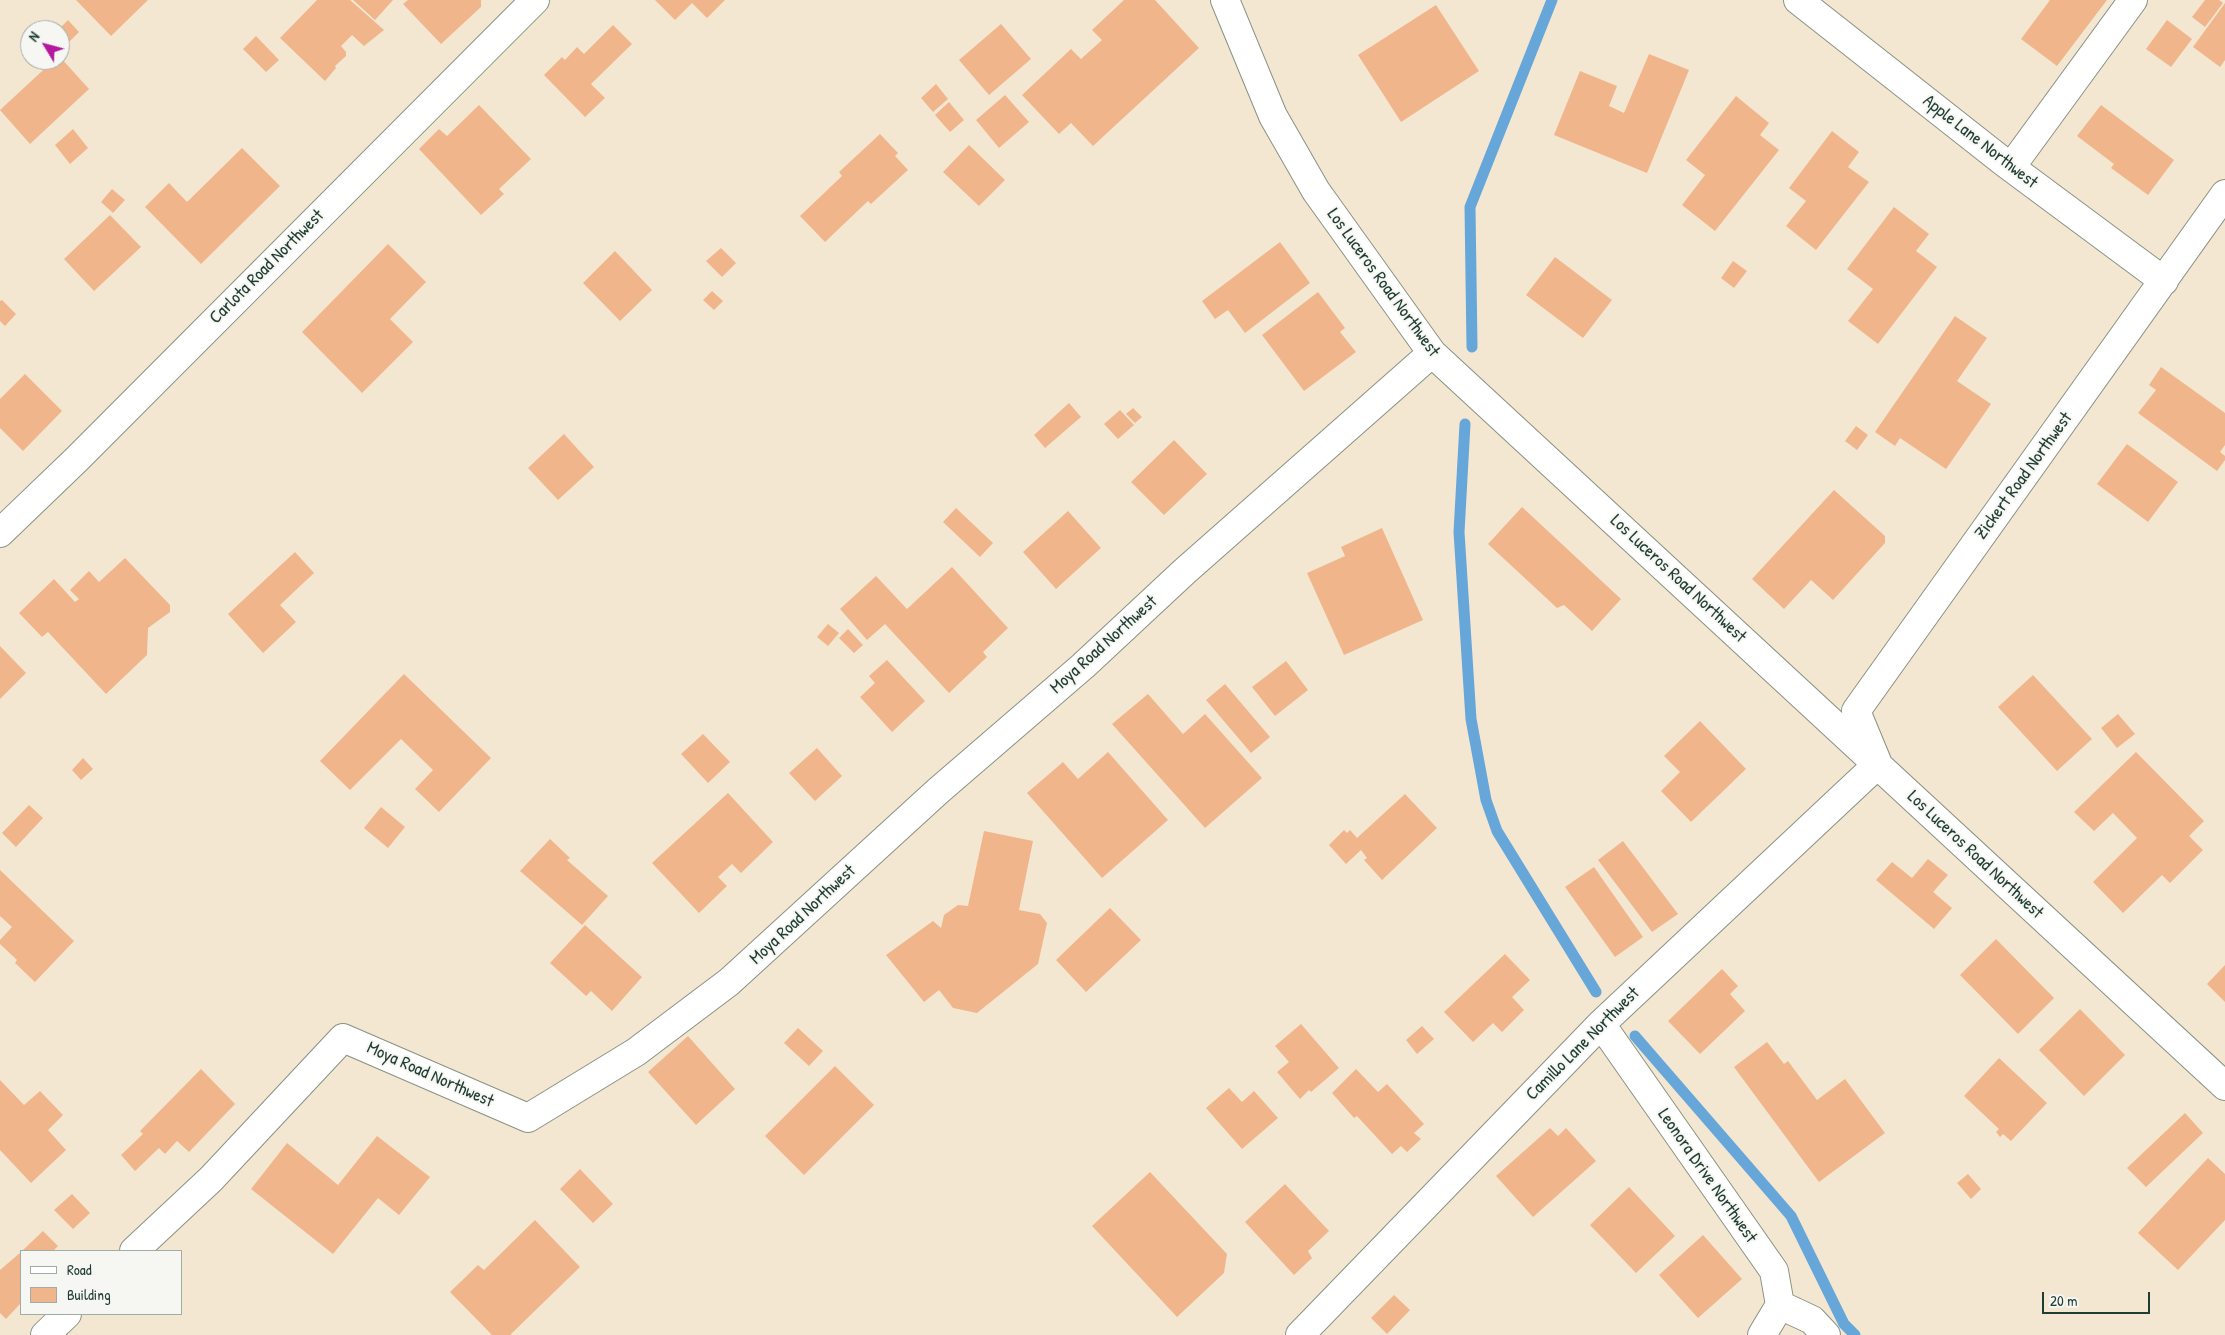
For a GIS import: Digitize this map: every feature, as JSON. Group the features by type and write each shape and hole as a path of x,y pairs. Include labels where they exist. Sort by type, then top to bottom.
{"street":[{"name":"Carlota Road Northwest","path":"0,533 76,460 535,0"},
{"name":"Los Luceros Road Northwest","path":"1225,0 1273,116 1316,191 1432,353 2225,1086"},
{"name":"Apple Lane Northwest","path":"1798,0 2011,167 2164,281"},
{"path":"2011,167 2134,0"},
{"name":"Zickert Road Northwest","path":"1878,764 1856,711 2225,194"},
{"name":"Moya Road Northwest","path":"135,1250 211,1179 343,1038 528,1118 636,1052 729,982 938,790 1083,666 1184,571 1432,353"},
{"name":"Camillo Lane Northwest","path":"1300,1335 1601,1024 1878,764"},
{"name":"Leonora Drive Northwest","path":"1601,1024 1774,1271 1780,1305"},
{"path":"1762,1335 1780,1305 1812,1320 1826,1335"},
{"path":"45,1335 66,1315"}],"building":[{"path":"76,0 148,0 111,36"},
{"path":"317,0 350,0 384,30 364,46 352,35 341,46 346,52 346,56 335,66 336,68 325,81 280,38"},
{"path":"353,0 393,0 375,20"},
{"path":"408,0 481,0 481,7 441,44 403,4"},
{"path":"655,0 725,0 707,18 692,3 675,20"},
{"path":"1124,0 1155,0 1199,48 1093,146 1071,123 1059,134 1022,95 1071,49 1081,59 1102,40 1092,30"},
{"path":"2050,0 2107,0 2057,66 2021,39"},
{"path":"2205,0 2219,0 2223,3 2205,27 2192,17"},
{"path":"2225,3 2225,60 2220,67 2193,47"},
{"path":"1436,5 1479,71 1401,122 1358,55"},
{"path":"2167,20 2192,39 2171,67 2146,49"},
{"path":"70,22 79,32 70,41"},
{"path":"1001,24 1031,59 989,95 959,60"},
{"path":"613,25 632,44 591,84 605,98 585,117 544,75 562,57 565,60 577,47 584,54"},
{"path":"256,36 279,60 266,72 243,49"},
{"path":"1649,54 1689,70 1647,173 1554,135 1580,71 1617,86 1609,106 1624,113"},
{"path":"70,68 89,89 30,144 0,110 43,70 70,70"},
{"path":"936,84 948,99 933,112 921,98"},
{"path":"1005,95 1029,122 999,148 976,120"},
{"path":"1736,96 1769,123 1760,135 1779,150 1715,231 1682,205 1705,175 1686,160"},
{"path":"949,102 964,120 950,132 935,115"},
{"path":"479,105 531,159 499,189 504,194 481,215 419,149 439,129 447,136"},
{"path":"2101,105 2174,160 2148,195 2111,168 2114,164 2077,136"},
{"path":"73,129 88,148 70,164 55,145"},
{"path":"1832,131 1859,152 1848,167 1869,182 1816,250 1786,226 1806,201 1789,188"},
{"path":"880,134 898,153 895,156 908,170 871,204 868,201 825,242 800,216 842,176 839,172"},
{"path":"969,145 1005,180 979,206 943,172"},
{"path":"242,148 280,186 201,264 145,207 169,183 187,202"},
{"path":"112,189 125,200 113,213 101,202"},
{"path":"1894,207 1929,234 1916,251 1937,267 1878,344 1848,321 1873,289 1847,269"},
{"path":"110,215 141,247 94,291 64,259"},
{"path":"1280,242 1310,283 1245,333 1228,310 1215,319 1202,301"},
{"path":"388,244 426,282 390,319 413,342 362,393 302,332"},
{"path":"721,248 736,263 722,277 706,261"},
{"path":"615,251 652,290 620,321 583,283"},
{"path":"1555,257 1612,300 1583,338 1526,295"},
{"path":"1733,261 1747,271 1734,288 1721,278"},
{"path":"712,291 723,301 714,310 703,300"},
{"path":"1318,292 1345,328 1340,332 1356,352 1304,391 1262,335"},
{"path":"2,300 16,314 5,326 0,321 0,301"},
{"path":"1955,316 1987,338 1957,381 1991,404 1946,469 1900,438 1895,446 1875,432"},
{"path":"2161,367 2225,413 2225,445 2220,452 2225,456 2225,460 2217,471 2138,413 2156,390 2149,385"},
{"path":"25,374 62,411 23,451 0,428 0,399"},
{"path":"1069,403 1081,417 1045,448 1034,435"},
{"path":"1133,408 1142,417 1135,423 1126,414"},
{"path":"1120,410 1134,425 1118,439 1104,424"},
{"path":"1856,426 1868,435 1857,450 1845,441"},
{"path":"564,434 594,467 558,500 528,468"},
{"path":"1174,440 1207,474 1164,515 1131,482"},
{"path":"2127,444 2178,482 2148,522 2097,484"},
{"path":"1834,490 1885,536 1885,543 1833,600 1811,580 1784,609 1752,579"},
{"path":"1522,507 1621,599 1592,631 1564,605 1557,608 1488,544"},
{"path":"956,508 993,543 980,557 943,522"},
{"path":"1068,511 1101,548 1056,589 1023,552"},
{"path":"1382,528 1423,620 1344,655 1307,573 1345,556 1341,547"},
{"path":"295,552 314,573 280,605 296,622 263,653 228,614"},
{"path":"125,558 170,605 170,612 148,628 147,655 106,694 48,632 42,637 19,613 54,579 75,602 79,599 70,590 89,571 99,582"},
{"path":"952,567 1008,628 983,652 987,657 949,693 885,624 867,640 840,609 876,576 907,609"},
{"path":"828,624 839,633 828,646 817,637"},
{"path":"848,629 863,645 854,653 839,638"},
{"path":"0,646 26,673 0,699"},
{"path":"887,660 925,701 892,732 860,697 875,683 869,676"},
{"path":"1286,661 1308,690 1275,716 1252,687"},
{"path":"404,674 491,758 439,812 415,789 433,770 401,739 350,790 320,761"},
{"path":"2033,675 2092,739 2057,771 1998,707"},
{"path":"1225,684 1270,737 1251,753 1206,700"},
{"path":"1148,694 1183,734 1205,714 1262,778 1205,828 1112,724"},
{"path":"2118,714 2135,734 2117,748 2101,728"},
{"path":"1700,721 1746,769 1691,822 1661,791 1680,772 1664,756"},
{"path":"703,734 730,762 708,783 681,754"},
{"path":"817,748 842,776 815,801 789,773"},
{"path":"1108,752 1168,820 1102,878 1027,793 1063,762 1078,779"},
{"path":"2136,752 2204,821 2189,836 2203,850 2170,883 2162,875 2123,913 2093,882 2137,838 2113,813 2094,831 2074,812"},
{"path":"83,758 93,769 81,780 72,770"},
{"path":"728,793 773,842 741,873 732,864 718,877 727,886 699,913 652,863"},
{"path":"1405,794 1437,828 1382,880 1364,860 1367,858 1361,850 1346,864 1329,845 1344,830 1347,833 1350,830 1357,838"},
{"path":"29,805 43,818 16,847 2,833"},
{"path":"381,807 405,827 388,848 364,828"},
{"path":"984,831 1033,841 1019,910 1040,914 1047,923 1038,964 977,1013 953,1008 939,990 924,1002 886,955 933,921 941,928 944,915 958,905 968,906"},
{"path":"550,839 570,858 567,860 608,896 582,925 520,871"},
{"path":"1623,841 1678,914 1652,932 1598,860"},
{"path":"1928,859 1948,875 1933,892 1952,908 1934,929 1876,880 1892,862 1912,878"},
{"path":"1594,867 1643,937 1615,957 1565,887"},
{"path":"0,870 74,941 35,982 15,963 17,960 0,944 0,940 12,927 0,916"},
{"path":"1110,908 1141,940 1086,992 1056,960"},
{"path":"585,925 642,977 612,1011 591,991 586,996 550,963"},
{"path":"1996,939 2054,998 2018,1034 1960,975"},
{"path":"1505,954 1530,980 1512,997 1524,1010 1502,1032 1493,1023 1473,1042 1444,1012"},
{"path":"2225,965 2225,1002 2207,984"},
{"path":"1722,969 1738,986 1730,994 1745,1011 1700,1054 1668,1021"},
{"path":"2080,1009 2125,1055 2084,1096 2039,1050"},
{"path":"1301,1024 1339,1068 1300,1099 1277,1072 1289,1062 1275,1046"},
{"path":"1422,1026 1434,1039 1417,1054 1406,1040"},
{"path":"798,1028 823,1051 809,1066 784,1043"},
{"path":"688,1036 735,1089 696,1125 648,1072"},
{"path":"1767,1042 1784,1064 1788,1061 1817,1100 1845,1079 1885,1133 1819,1182 1734,1067"},
{"path":"1999,1058 2047,1103 2011,1141 2003,1134 2000,1137 1996,1132 1999,1129 1964,1096"},
{"path":"835,1066 874,1105 804,1175 765,1136"},
{"path":"201,1069 235,1104 189,1152 177,1141 165,1154 159,1148 135,1171 121,1155 143,1134 140,1131"},
{"path":"1356,1069 1378,1092 1387,1084 1424,1124 1414,1133 1421,1139 1407,1152 1401,1146 1392,1154 1357,1116 1354,1118 1332,1093"},
{"path":"0,1080 24,1105 40,1091 63,1115 48,1130 66,1150 31,1183 0,1150"},
{"path":"1229,1088 1242,1102 1254,1091 1278,1118 1242,1149 1206,1108"},
{"path":"2185,1113 2203,1133 2146,1187 2127,1168"},
{"path":"1550,1128 1558,1136 1566,1128 1596,1161 1533,1217 1496,1176"},
{"path":"377,1136 430,1177 399,1215 378,1198 333,1254 251,1189 287,1143 338,1185"},
{"path":"2208,1158 2225,1174 2225,1220 2178,1270 2138,1233"},
{"path":"580,1169 613,1204 593,1223 560,1189"},
{"path":"1150,1172 1227,1254 1224,1273 1177,1317 1092,1226"},
{"path":"1968,1174 1981,1189 1971,1199 1957,1183"},
{"path":"1285,1184 1329,1231 1308,1251 1312,1258 1294,1275 1245,1222"},
{"path":"1629,1187 1675,1236 1636,1273 1590,1225"},
{"path":"72,1194 90,1213 73,1229 54,1210"},
{"path":"535,1220 580,1267 510,1335 492,1335 450,1292 478,1265 484,1270"},
{"path":"43,1231 58,1246 54,1250 23,1250"},
{"path":"1703,1235 1742,1279 1698,1318 1659,1275"},
{"path":"20,1253 20,1304 6,1319 0,1313 0,1270"},
{"path":"1394,1295 1410,1310 1387,1334 1371,1318"}],"waterway":[{"path":"1472,347 1470,207 1552,0"},
{"path":"1465,424 1459,532 1471,719 1486,800 1497,831 1596,992"},
{"path":"1635,1036 1791,1216 1844,1324 1855,1335"}]}
